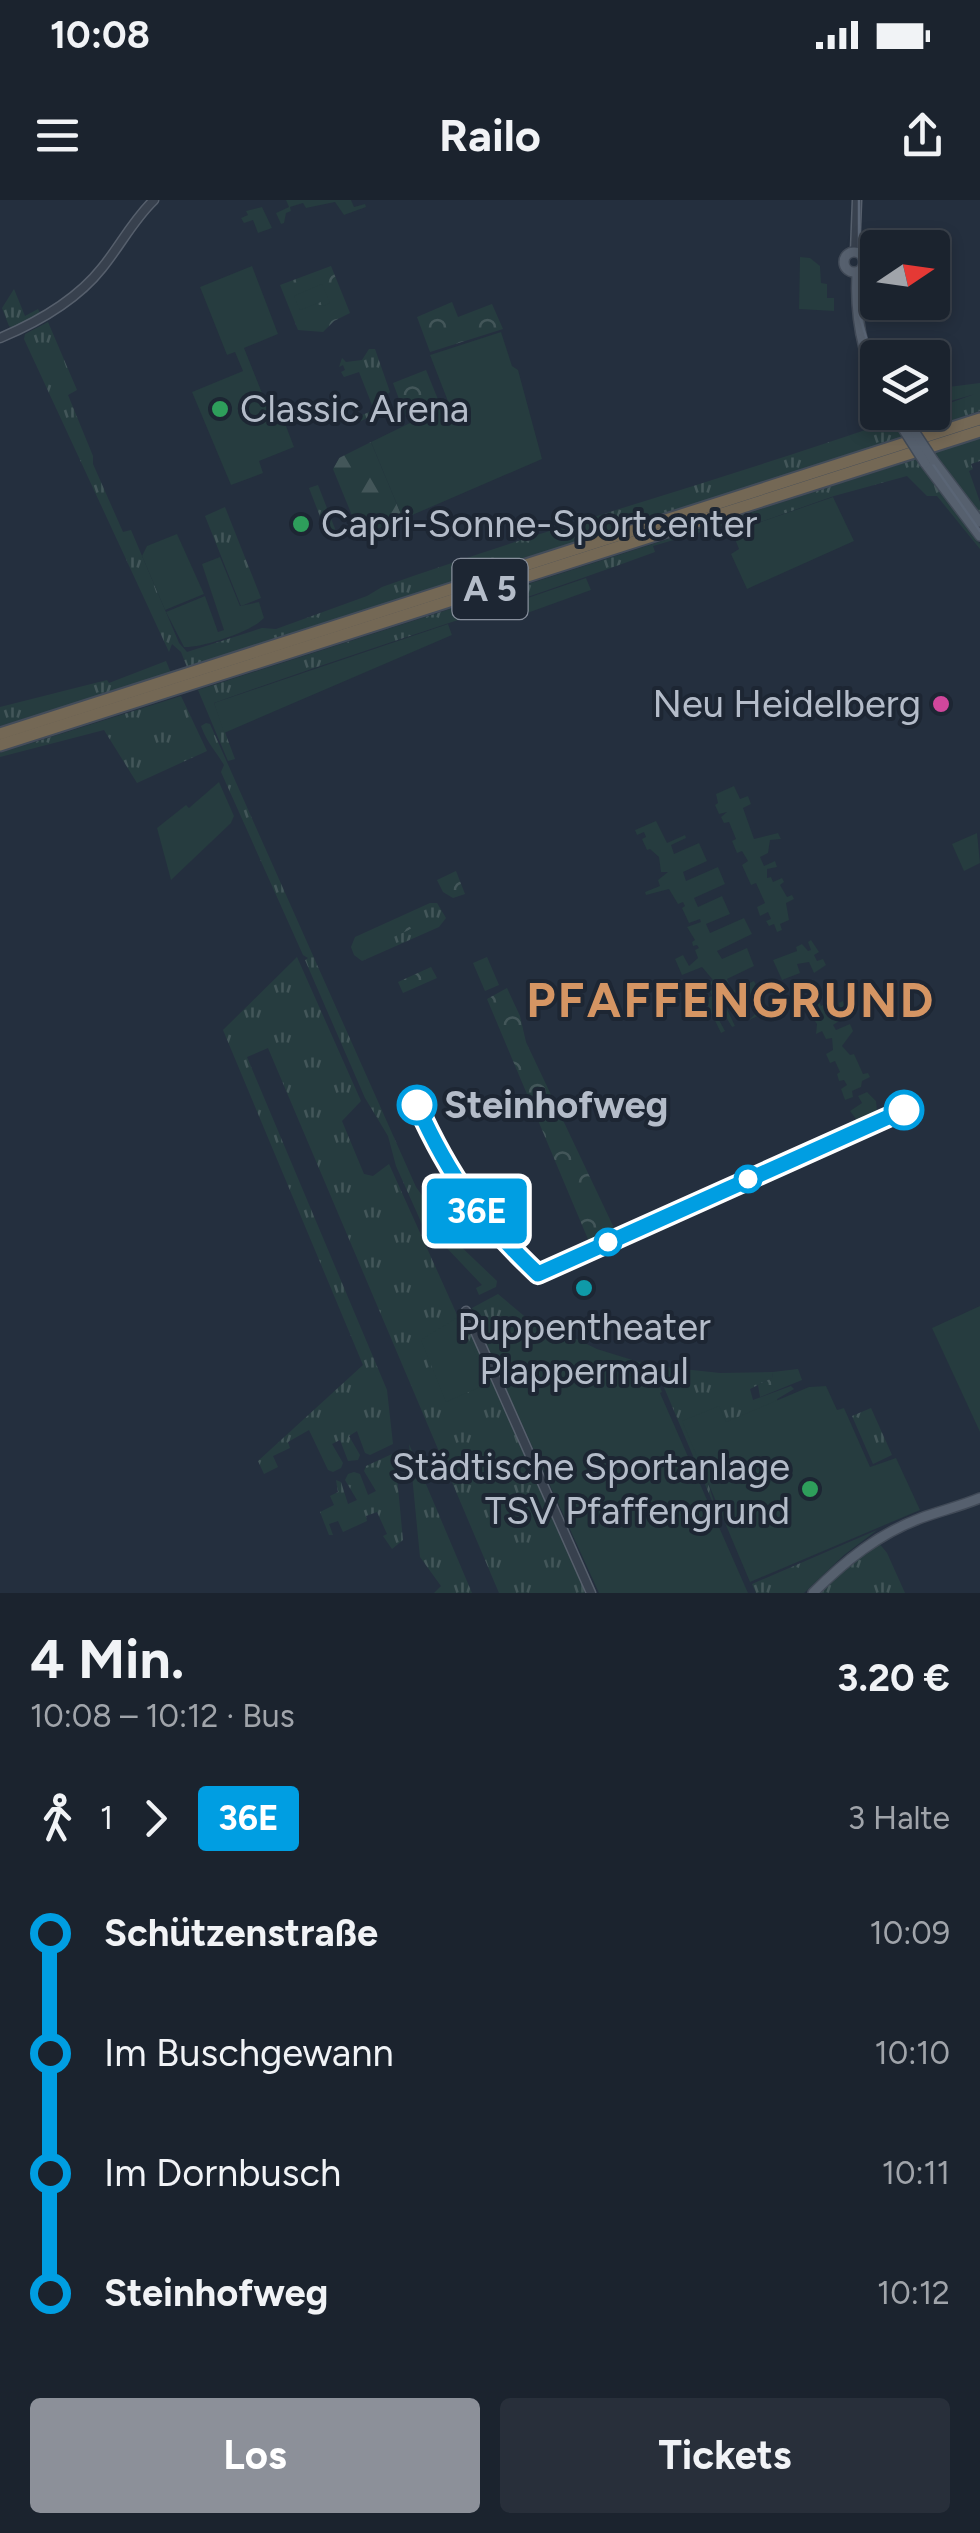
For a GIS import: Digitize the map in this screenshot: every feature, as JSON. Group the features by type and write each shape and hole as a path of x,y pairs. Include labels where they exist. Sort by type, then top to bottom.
{"highway":[{"name":"A 5","path":"0,734 980,419"},
{"name":"A 5","path":"0,745 980,431"}],"main road":[{"path":"855,252 864,262 857,272 857,309 863,340"},
{"path":"862,334 865,340"},
{"path":"909,430 980,536"},
{"path":"929,461 980,522"},
{"path":"813,1593 841,1565 881,1537 919,1518 980,1498"}],"street":[{"path":"0,338 44,317 84,286 101,270 136,218 154,200"},
{"path":"855,252 857,200"},
{"path":"466,1310 591,1593"}],"green space":[{"path":"286,200 351,200 354,207 366,207 344,215 335,202 306,208 303,203 290,207 281,224 276,213 289,207"},
{"path":"262,207 272,228 258,233 253,220 244,223 241,218 248,215 246,211"},
{"path":"800,257 810,258 820,266 821,283 827,284 827,298 834,298 834,311 799,309"},
{"path":"252,266 278,334 244,348 266,403 276,400 294,447 259,461 263,473 231,485 192,392 243,371 235,352 227,355 200,287"},
{"path":"331,266 350,313 323,332 298,330 280,285"},
{"path":"322,284 330,303 323,306 321,302 300,310 294,296"},
{"path":"14,289 25,316 38,309 41,315 13,328 2,308"},
{"path":"452,302 458,317 492,304 503,329 430,352 417,317"},
{"path":"48,322 77,390 68,395 93,464 123,532 131,530 179,643 187,652 262,628 276,629 443,566 865,430 898,430 902,437 187,667 181,652 172,644 169,652 25,334"},
{"path":"501,332 512,366 518,370 542,459 403,519 371,442 449,404 430,355"},
{"path":"369,349 375,349 390,392 380,401 380,412 359,422 355,418 374,410 359,372 344,377 343,365 339,367 342,358 346,362 362,360"},
{"path":"426,370 439,402 405,415 393,383"},
{"path":"980,383 980,411 950,421 950,403 975,394 950,401 950,387"},
{"path":"980,438 980,461 971,464 973,469 969,471 980,502 980,515 937,456 930,454"},
{"path":"371,442 403,519 360,535 333,469 339,458"},
{"path":"917,459 980,549 937,496 927,496 907,476 834,496 732,532 728,524 653,546 655,552 600,572 214,703 235,759 228,761 198,690"},
{"path":"318,485 337,534 328,537 309,488"},
{"path":"833,497 854,541 747,589 731,554 739,549 732,532"},
{"path":"225,507 261,598 241,606 205,516"},
{"path":"177,534 204,594 165,610 142,556 147,546"},
{"path":"220,557 240,606 259,602 264,618 227,638 184,647 166,612 205,596 218,632 224,630 202,564"},
{"path":"586,578 591,590 519,616 513,603"},
{"path":"448,624 452,635 224,733 214,703"},
{"path":"166,661 171,673 0,726 0,707 107,680 109,683"},
{"path":"181,696 207,751 137,783 104,730 0,757 0,753"},
{"path":"210,724 416,1187 454,1240 497,1281 496,1287 479,1295 476,1288 482,1285 444,1245 430,1242 396,1166 388,1136 365,1098 305,960 308,958 303,955 221,772 224,765 203,732 201,726"},
{"path":"219,782 234,816 231,823 171,880 157,828 186,805 189,808"},
{"path":"734,786 740,799 748,796 751,804 743,808 754,839 778,833 781,839 770,840 768,853 760,857 764,866 775,861 777,867 767,869 767,878 771,877 773,882 782,878 784,882 780,885 787,897 792,895 794,899 786,903 789,920 780,924 782,930 777,932 774,924 769,926 766,921 771,919 768,912 760,916 757,907 765,903 742,865 748,861 742,851 737,853 729,822 724,823 721,817 727,812 719,814 715,805 716,794"},
{"path":"656,821 667,843 685,835 686,838 671,845 674,854 699,843 707,861 683,872 686,881 718,867 725,884 694,898 698,907 722,896 730,914 706,924 710,933 744,918 752,934 717,951 722,959 747,948 754,966 727,979 732,991 754,981 769,1011 749,1020 756,1013 749,998 738,1002 741,1010 737,1011 728,1003 725,1005 735,1026 721,1009 714,1011 725,1031 721,1033 707,1004 697,1008 691,996 699,993 703,1000 712,996 710,991 718,987 717,983 704,987 713,980 702,967 682,975 675,959 683,955 689,966 698,958 695,950 699,948 693,946 695,940 687,927 701,922 700,919 689,923 683,902 678,904 669,889 646,895 645,892 660,886 658,880 668,872 661,872 659,857 647,850 642,839 646,837 644,832 637,835 635,830"},
{"path":"977,833 980,863 964,871 952,844"},
{"path":"456,871 465,894 453,898 443,892 437,880"},
{"path":"437,903 446,918 439,927 362,961 354,955 351,947 355,937"},
{"path":"407,920 411,929 370,948 356,946"},
{"path":"811,940 819,952 814,955 817,961 823,959 826,965 814,973 809,962 797,964 800,973 782,980 773,960 797,951 796,947 802,944 811,950"},
{"path":"297,957 361,1101 342,1121 364,1174 373,1176 389,1164 458,1317 463,1316 467,1323 589,1593 499,1593 268,1048 247,1057 387,1390 393,1444 370,1455 365,1453 357,1431 349,1436 360,1455 358,1460 348,1461 340,1440 332,1444 343,1463 333,1472 328,1470 309,1430 288,1442 290,1448 273,1456 278,1467 264,1474 258,1461 363,1365 223,1030"},
{"path":"487,957 499,985 485,991 473,963"},
{"path":"431,967 437,978 403,993 398,982"},
{"path":"507,988 526,1042 614,1228 612,1234 590,1244 487,999"},
{"path":"817,997 821,1006 827,1003 831,1011 843,1001 846,1012 837,1016 839,1021 833,1025 836,1030 850,1024 853,1031 842,1046 850,1055 854,1054 863,1074 870,1077 852,1091 853,1097 845,1100 841,1089 847,1085 844,1080 839,1081 835,1061 830,1063 826,1054 833,1050 832,1038 826,1039 822,1031 816,1034 817,1024 808,1011 808,1001"},
{"path":"867,1092 876,1101 877,1110 873,1112 875,1117 869,1120 866,1115 859,1118 859,1123 850,1111 862,1103 858,1096"},
{"path":"498,1294 535,1325 486,1345 472,1308"},
{"path":"980,1306 980,1432 932,1328"},
{"path":"458,1317 489,1383 446,1402 421,1340"},
{"path":"529,1320 540,1321 597,1349 652,1366 660,1393 748,1593 599,1593 486,1345 534,1325"},
{"path":"655,1366 720,1373 773,1372 772,1378 750,1389 753,1400 791,1386 794,1389 777,1399 779,1408 703,1467 718,1515"},
{"path":"798,1369 802,1380 760,1397 758,1385 772,1378 773,1372"},
{"name":"Städtische Sportanlage TSV Pfaffengrund","path":"826,1386 837,1410 844,1408 870,1467 896,1458 920,1510 750,1582 682,1421 719,1406 726,1422 809,1387"},
{"path":"871,1408 892,1455 873,1464 852,1416"},
{"path":"409,1444 472,1593 434,1593 441,1586 420,1557"},
{"path":"392,1454 403,1540 392,1549 383,1536 387,1534 377,1512 343,1532 338,1521 329,1524 333,1535 329,1535 320,1512 334,1505 330,1496 338,1492 336,1480 341,1482 348,1504 357,1500 345,1480 348,1474 360,1474 368,1495 376,1491 364,1471 366,1466"},
{"path":"877,1530 804,1593 756,1593 752,1584"},
{"path":"878,1542 905,1593 817,1593 847,1564"}],"tram line":[{"path":"859,200 859,314 867,340"},
{"path":"909,430 980,531"}],"bus line":[{"name":"36E","path":"417,1105 464,1194 538,1274 904,1110"}],"place":[{"name":"Classic Arena","path":"220,409"},
{"name":"Capri-Sonne-Sportcenter","path":"301,524"},
{"name":"Neu Heidelberg","path":"941,704"},
{"name":"Steinhofweg","path":"417,1105"},
{"name":"Puppentheater Plappermaul","path":"584,1288"},
{"name":"Städtische Sportanlage TSV Pfaffengrund","path":"810,1489"}],"district":[{"name":"PFAFFENGRUND","path":"731,1000"}]}
